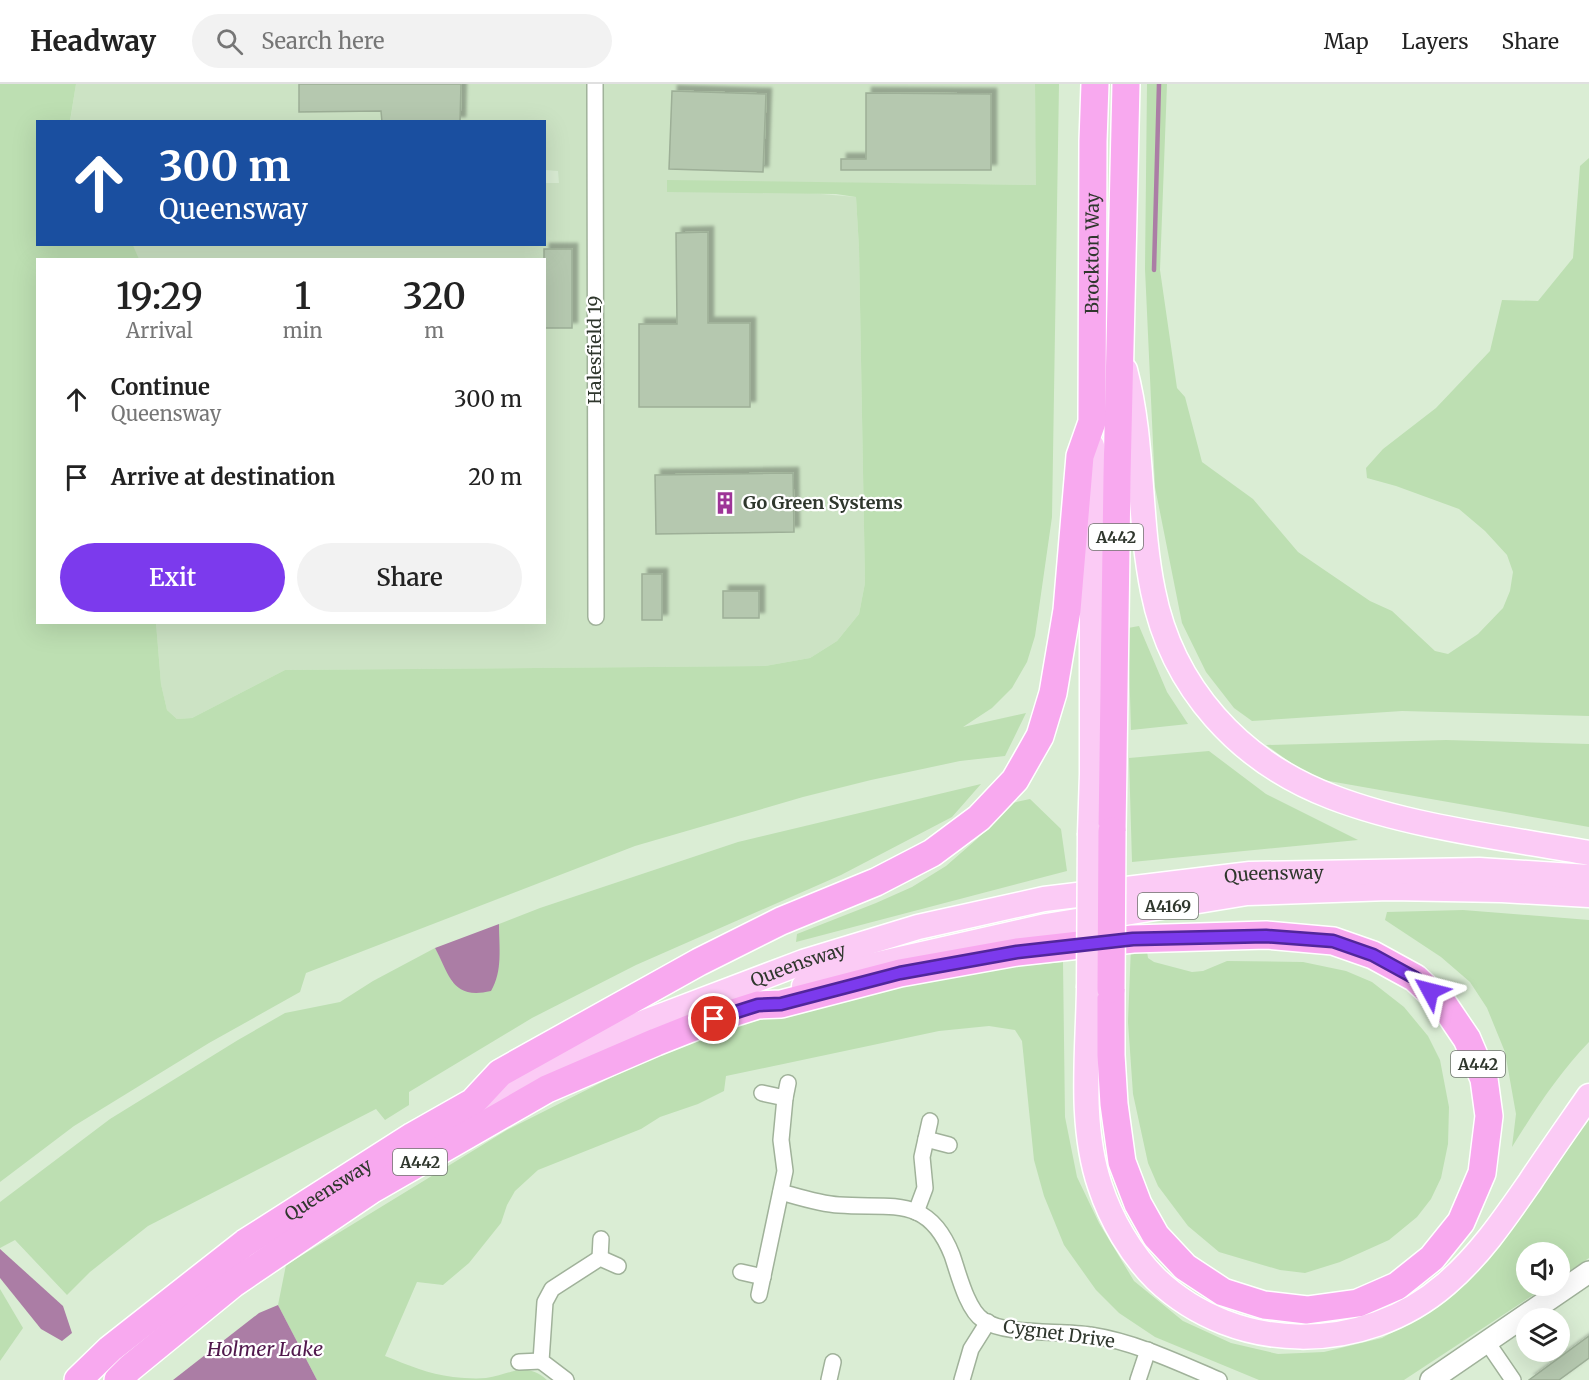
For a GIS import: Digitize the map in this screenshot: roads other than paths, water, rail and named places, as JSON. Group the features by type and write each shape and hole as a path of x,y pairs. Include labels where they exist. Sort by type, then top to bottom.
{"highway":[{"name":"A442","path":"1086,84 1093,141"},
{"name":"Brockton Way","path":"1092,422 1095,84"},
{"name":"Brockton Way","path":"1120,353 1127,89"},
{"name":"A442","path":"758,1005 781,1004 900,973 1017,952 1133,939 1266,936 1333,941 1373,955 1415,978 1444,1005 1471,1049 1484,1078 1489,1116 1482,1173 1461,1222 1432,1258 1397,1286 1358,1304 1307,1310 1264,1305 1223,1292 1213,1286 1185,1267 1156,1236 1138,1204 1122,1162 1100,988 1101,832 1103,722 1120,353"},
{"name":"A442","path":"473,1102 500,1073 699,962 781,921 876,882 932,853 979,818 1015,780 1040,736 1053,693 1067,610 1080,456 1092,422"},
{"name":"Queensway","path":"118,1380 234,1283 371,1191 547,1089 656,1042 714,1019 758,1005"},
{"name":"Queensway","path":"78,1380 110,1349 245,1243 413,1136 473,1102"}],"main road":[{"path":"1120,353 1132,397 1143,526 1155,602 1185,677 1206,708 1228,732 1256,756 1287,776 1331,797 1388,815 1589,853"},
{"path":"1092,422 1103,722"},
{"name":"Queensway","path":"473,1102 629,1028 803,962 918,927 1044,899 1250,874 1479,870 1589,877"},
{"name":"Queensway","path":"758,1005 778,994 867,967 1046,926 1247,893 1389,888 1502,890 1589,895"},
{"path":"1100,988 1087,1102 1091,1149 1100,1185 1113,1218 1132,1249 1156,1279 1187,1303 1224,1322 1269,1335 1313,1337 1346,1334 1381,1323 1414,1307 1446,1284 1476,1255 1505,1218 1589,1096"}],"street":[{"name":"Halesfield 19","path":"595,84 596,617"},
{"path":"759,1295 785,1171 782,1140 787,1091 762,1093"},
{"path":"916,1212 925,1188 922,1157 930,1121"},
{"path":"926,1139 949,1145"},
{"name":"Cygnet Drive","path":"781,1192 837,1205 881,1205 909,1209 933,1221 945,1238 971,1306 982,1320 1002,1327 1091,1335 1148,1350 1219,1380"},
{"path":"600,1258 601,1239"},
{"path":"600,1258 618,1266"},
{"path":"541,1361 545,1302 552,1289 600,1258"},
{"path":"741,1272 763,1277"},
{"path":"1431,1380 1589,1272"},
{"path":"962,1380 971,1349 988,1322"},
{"path":"1487,1342 1513,1380"},
{"path":"1138,1380 1148,1350"},
{"path":"519,1362 541,1361 566,1380"},
{"path":"832,1379 833,1362"}],"water":[{"path":"499,924 499,967 491,991 478,993 460,989 449,976 435,948"},
{"path":"0,1249 63,1306 72,1333 62,1341 41,1329 0,1278"},
{"name":"Holmer Lake","path":"278,1305 317,1380 173,1380 259,1313"}],"waterway":[{"path":"1154,270 1159,84"}],"place":[{"name":"Go Green Systems","path":"725,503"}]}
